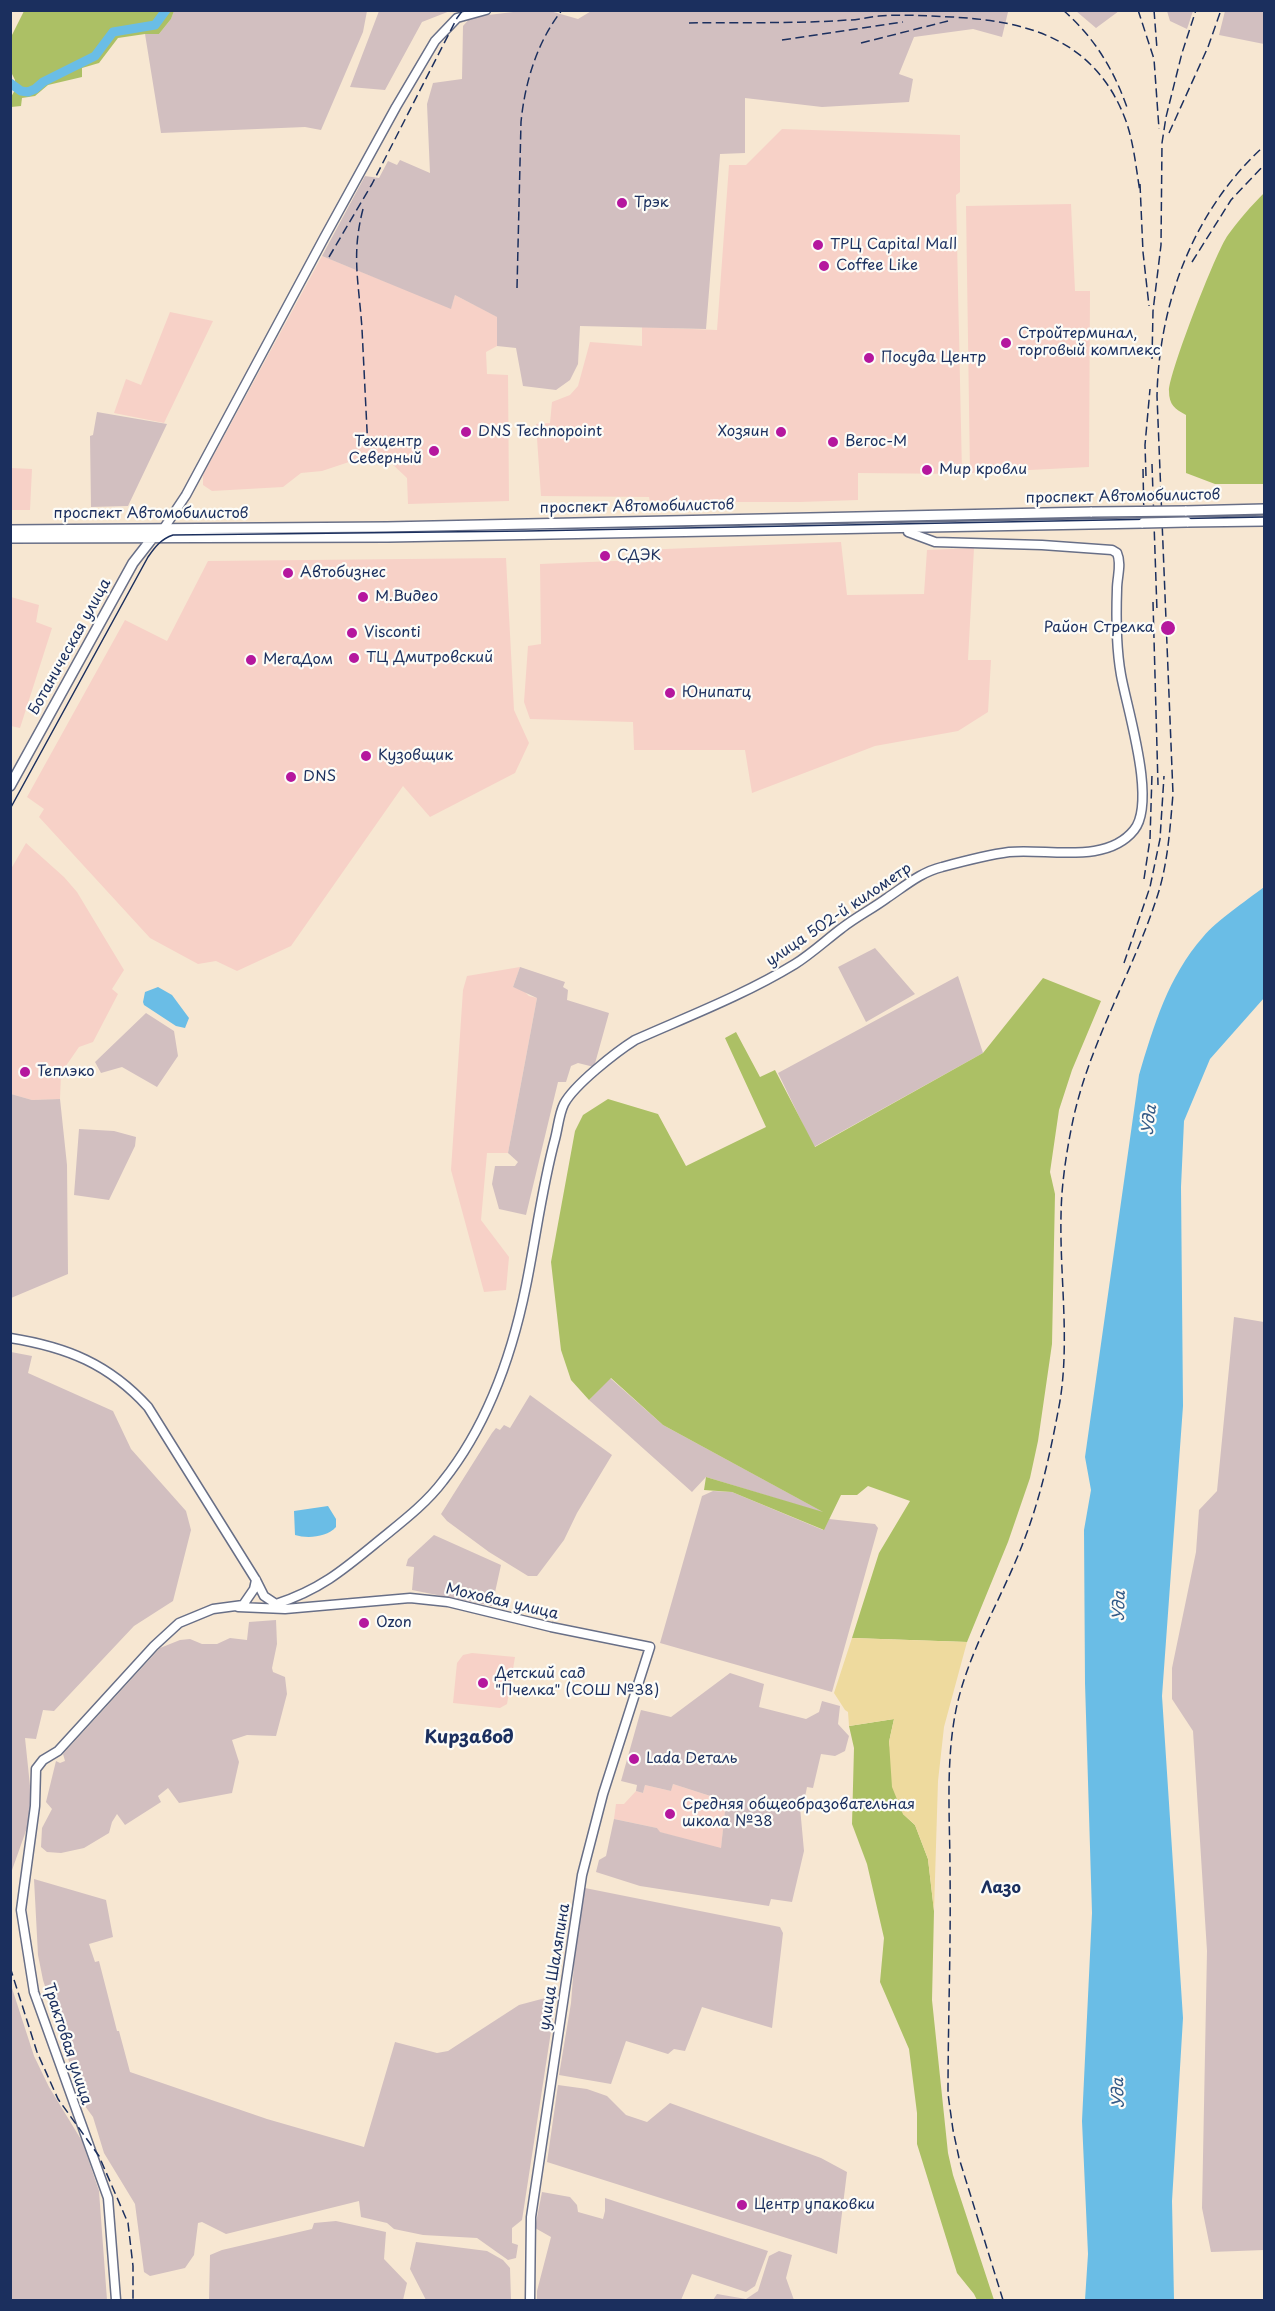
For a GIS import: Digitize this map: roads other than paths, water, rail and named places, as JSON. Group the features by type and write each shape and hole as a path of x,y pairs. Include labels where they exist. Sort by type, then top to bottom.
{"main road":[{"name":"проспект Автомобилистов","path":"10,530 387,527 1264,509"},
{"name":"проспект Автомобилистов","path":"10,538 388,537 1264,521"},
{"name":"Ботаническая улица","path":"10,786 133,563 152,538 164,528"}],"street":[{"path":"164,528 186,495 396,106 435,41 457,18 486,10"},
{"name":"улица 502-й километр","path":"276,1604 309,1591 336,1576 394,1528 443,1482 465,1452 484,1415 507,1356 526,1287 550,1158 564,1104 573,1091 619,1050 635,1040 753,987 797,963 842,928 911,880 937,868 973,858 1011,852 1083,853 1125,840 1136,828 1140,819 1140,777 1137,741 1121,673 1117,627 1119,565 1117,553 1112,550 1042,545 935,542 908,532 908,527"},
{"path":"10,1338 45,1344 71,1352 98,1365 136,1394 148,1407 264,1596 285,1609"},
{"path":"238,1607 246,1602 256,1580"},
{"name":"Моховая улица","path":"238,1607 285,1609 410,1598 448,1602 551,1627 650,1647"},
{"name":"Трактовая улица","path":"116,2301 108,2198 34,1992 21,1910 35,1806 36,1769 43,1760 58,1750 154,1646 179,1623 213,1609 238,1607"},
{"name":"улица Шаляпина","path":"530,2301 531,2220 582,1875 603,1794 650,1647"}],"water":[{"name":"Уда","path":"1264,887 1264,998 1210,1059 1184,1121 1181,1187 1183,1406 1162,1696 1183,2018 1172,2201 1174,2300 1085,2300 1088,2254 1082,2121 1092,1913 1085,1683 1084,1530 1091,1490 1085,1457 1139,1075 1157,1020 1180,968 1203,937 1216,924"},
{"path":"158,987 172,995 189,1018 185,1028 176,1026 144,1005 145,992"},
{"path":"328,1506 336,1519 336,1527 328,1533 317,1536 295,1535 294,1511"}],"waterway":[{"path":"10,83 21,91 28,92 35,89 43,82 95,56 113,32 155,25 166,10"}],"tram line":[{"path":"10,809 148,557 159,544 173,535 527,531 1264,517"}],"railway":[{"path":"329,257 372,184 463,10"},
{"path":"517,288 523,107 529,77 539,49 562,10"},
{"path":"1063,10 1094,43 1110,68 1128,110"},
{"path":"1138,10 1154,59 1159,129"},
{"path":"1154,10 1157,49"},
{"path":"1152,359 1153,311 1161,245 1162,143 1182,53 1196,10"},
{"path":"1169,133 1208,47 1221,10"},
{"path":"689,23 808,22 906,15 980,19 1033,30 1057,40 1078,54 1097,71 1113,93 1129,130 1140,192"},
{"path":"861,43 948,21"},
{"path":"782,40 903,22"},
{"path":"1003,2300 959,2158 948,2094 949,1788 953,1726 970,1663 1023,1543 1045,1473 1063,1375 1061,1219 1064,1174 1071,1129 1090,1062 1158,894 1170,832 1173,794 1157,396 1159,361 1165,326 1173,292 1200,228 1239,171 1264,146"},
{"path":"1192,262 1231,200 1264,165"},
{"path":"1140,184 1143,252 1149,306"},
{"path":"363,209 357,241 357,269 368,450"},
{"path":"1146,476 1145,445 1150,389"},
{"path":"1152,464 1157,611"},
{"path":"1143,469 1144,520"},
{"path":"1153,602 1158,785"},
{"path":"1144,879 1150,839 1152,774"},
{"path":"1124,963 1150,887 1160,839 1164,776"},
{"path":"10,1967 37,2052 58,2099 99,2156 128,2223 133,2266 133,2300"}],"place":[{"name":"Трэк","path":"622,203"},
{"name":"ТРЦ Capital Mall","path":"818,245"},
{"name":"Coffee Like","path":"824,266"},
{"name":"Стройтерминал, торговый комплекс","path":"1006,343"},
{"name":"Посуда Центр","path":"869,358"},
{"name":"DNS Technopoint","path":"466,432"},
{"name":"Хозяин","path":"781,432"},
{"name":"Вегос-М","path":"833,442"},
{"name":"Техцентр Северный","path":"434,451"},
{"name":"Мир кровли","path":"927,470"},
{"name":"СДЭК","path":"605,556"},
{"name":"Автобизнес","path":"288,573"},
{"name":"М.Видео","path":"363,597"},
{"name":"Район Стрелка","path":"1168,628"},
{"name":"Visconti","path":"352,633"},
{"name":"ТЦ Дмитровский","path":"354,658"},
{"name":"МегаДом","path":"251,660"},
{"name":"Юнипатц","path":"670,693"},
{"name":"Кузовщик","path":"366,756"},
{"name":"DNS","path":"291,777"},
{"name":"Теплэко","path":"25,1072"},
{"name":"Ozon","path":"364,1623"},
{"name":"Детский сад \"Пчелка\" (СОШ №38)","path":"483,1683"},
{"name":"Lada Dеталь","path":"634,1759"},
{"name":"Средняя общеобразовательная школа №38","path":"670,1814"},
{"name":"Центр упаковки","path":"742,2205"}],"district":[{"name":"Кирзавод","path":"469,1738"},
{"name":"Лазо","path":"1001,1889"}]}
